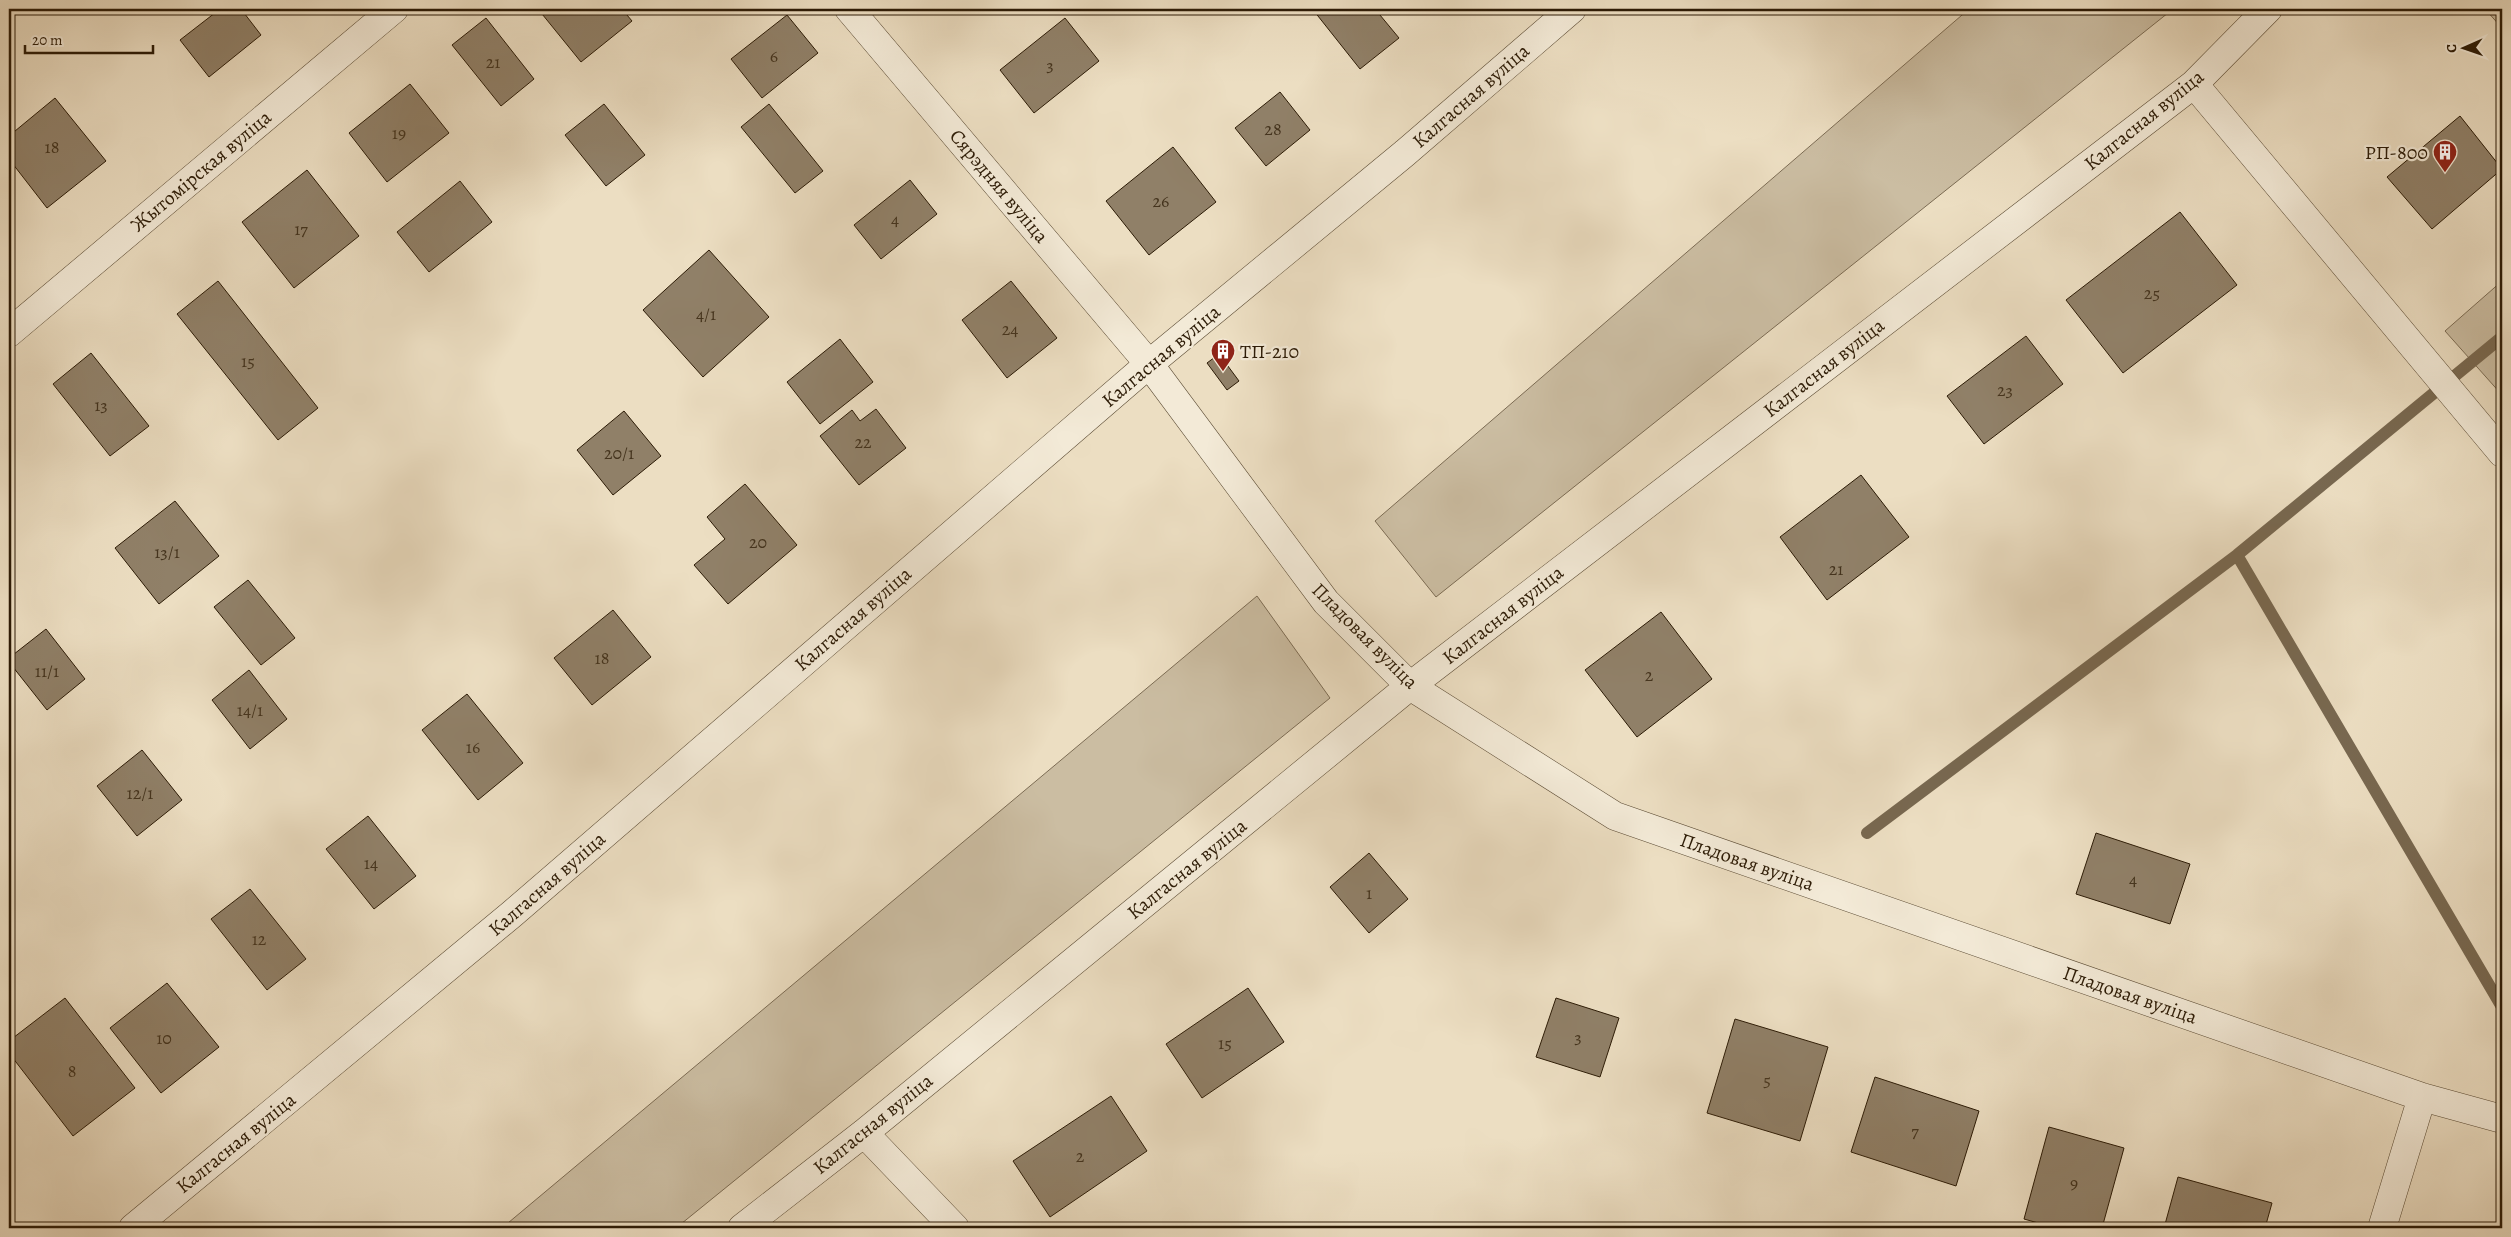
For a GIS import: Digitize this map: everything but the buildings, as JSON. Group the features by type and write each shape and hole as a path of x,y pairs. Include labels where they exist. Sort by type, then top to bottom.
{"street":[{"name":"Жытомірская вуліца","path":"9,333 394,9"},
{"name":"Сярэдняя вуліца","path":"849,9 1149,364"},
{"name":"Калгасная вуліца","path":"133,1228 520,908 1149,364 1405,153 1572,9"},
{"name":"Калгасная вуліца","path":"742,1228 864,1133 1410,686 2194,84 2268,9"},
{"path":"2194,84 2502,453"},
{"name":"Пладовая вуліца","path":"1149,364 1326,602 1410,686 1615,816 2422,1096 2502,1119"},
{"path":"2382,1228 2422,1096"},
{"path":"864,1133 956,1228"}],"shaded area":[{"path":"1969,9 2173,9 1436,597 1375,521"},
{"path":"2485,9 2502,9 2502,28"},
{"path":"2502,281 2502,395 2445,331"},
{"path":"1257,596 1330,698 676,1228 502,1228"}],"waterway":[{"path":"1867,833 2237,555 2502,337"},
{"path":"2237,555 2502,1007"}],"place":[{"name":"РП-800","path":"2445,173"},
{"name":"ТП-210","path":"1223,372"}]}
